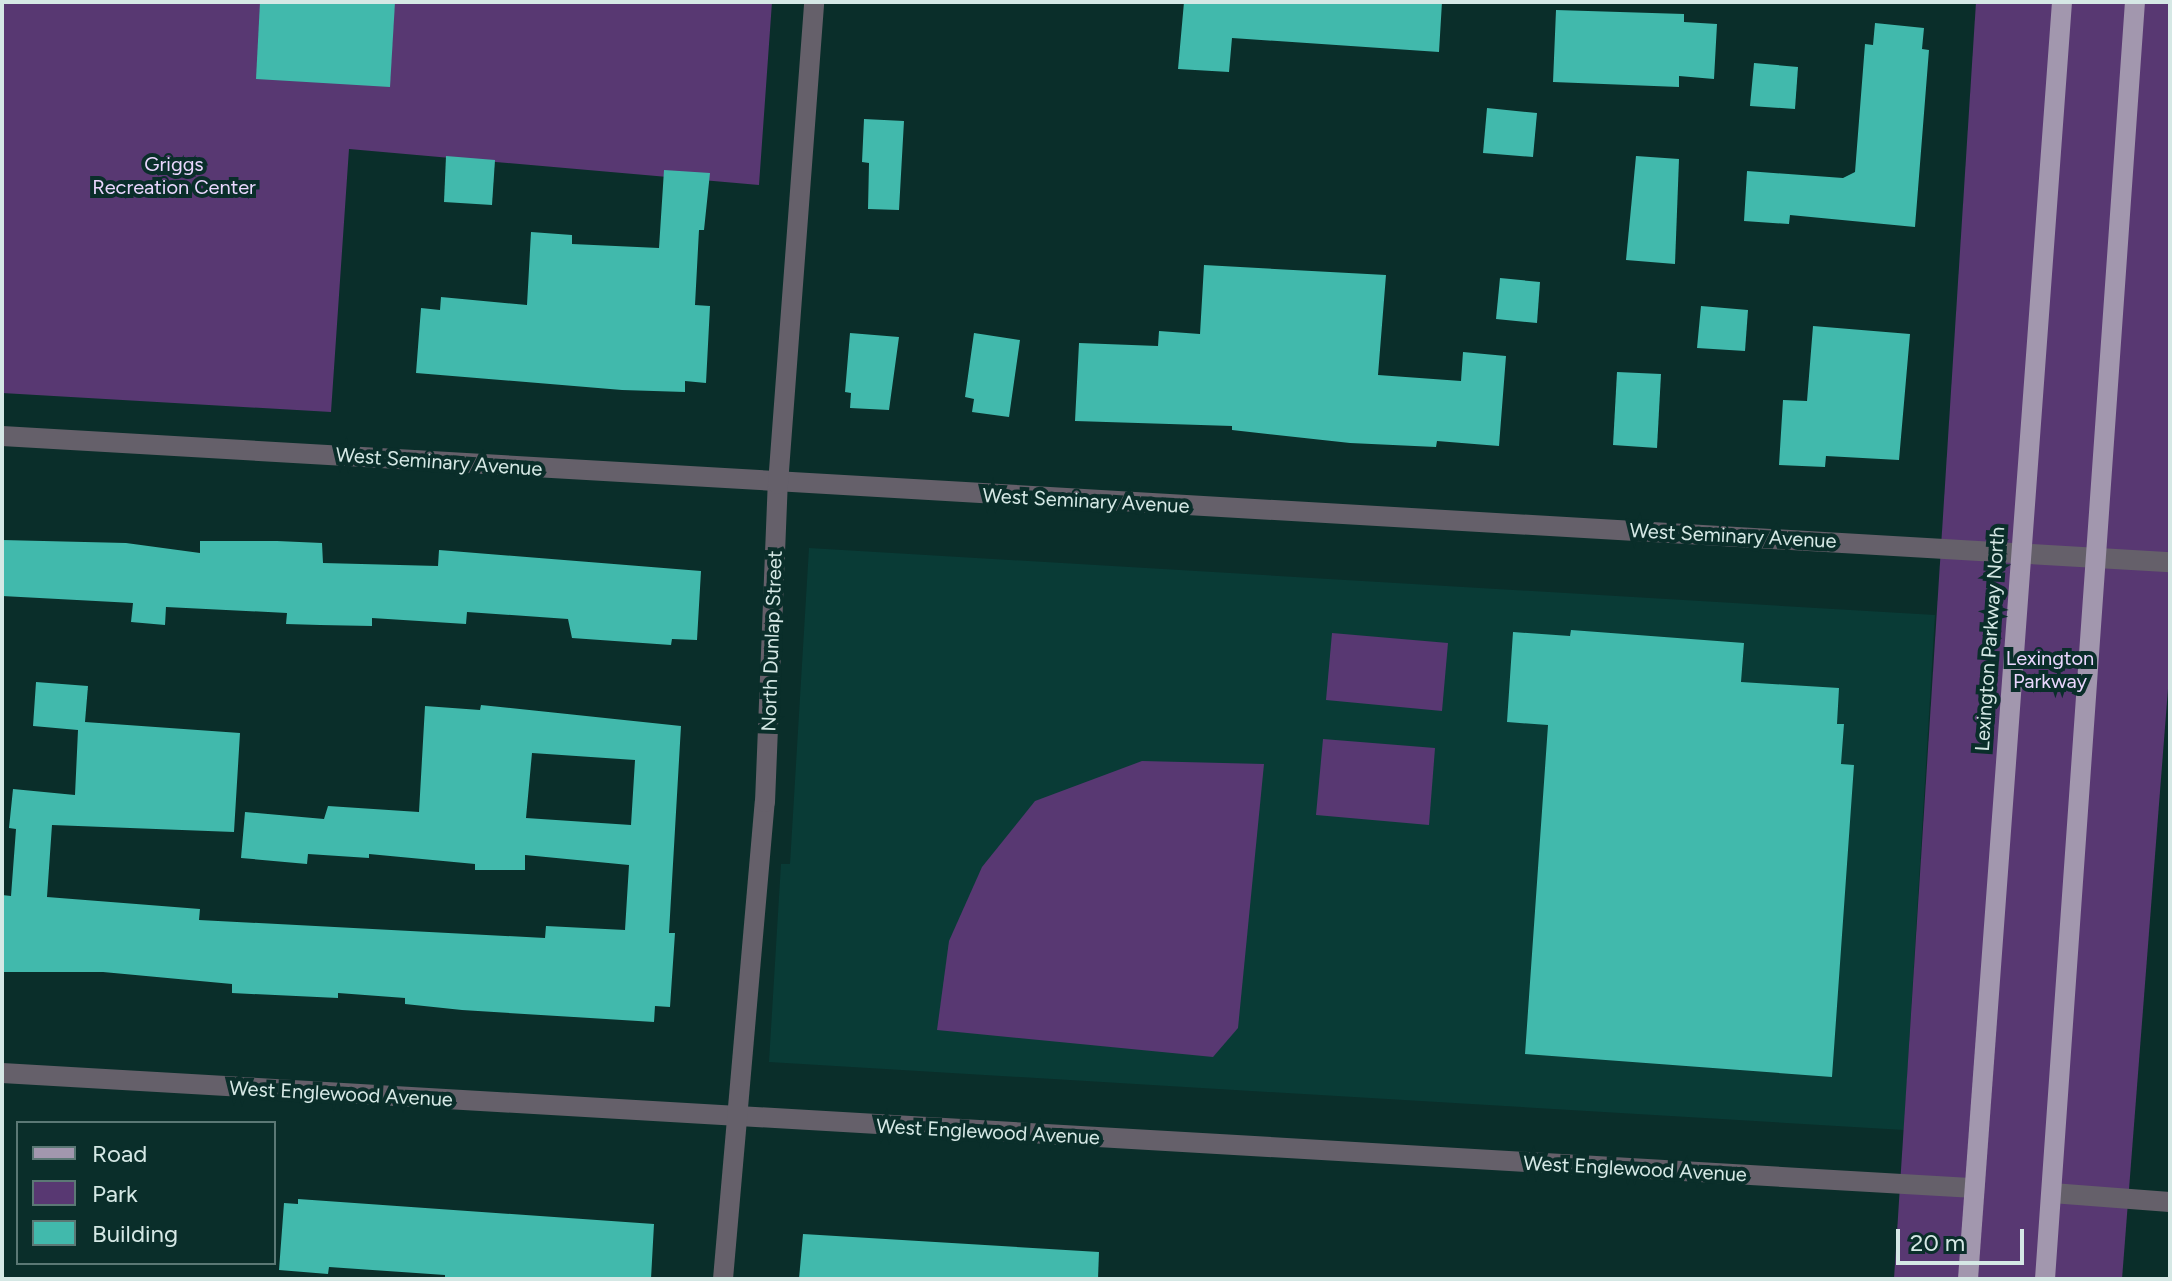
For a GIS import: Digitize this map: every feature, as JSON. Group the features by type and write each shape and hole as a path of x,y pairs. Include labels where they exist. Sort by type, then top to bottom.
{"main road":[{"name":"Lexington Parkway North","path":"1968,1279 2062,2"},
{"path":"2045,1279 2099,557 2135,2"}],"street":[{"name":"North Dunlap Street","path":"723,1279 765,802 778,484 814,2"},
{"name":"West Seminary Avenue","path":"2,436 778,484 2020,551 2170,562"},
{"name":"West Englewood Avenue","path":"2,1073 1975,1188"},
{"path":"2052,1193 2170,1202"}],"shaded area":[{"path":"809,548 1935,615 1904,1130 769,1062 781,864 790,864"}],"green space":[{"name":"Griggs Recreation Center","path":"2,2 772,2 759,185 349,149 331,412 2,393"},
{"name":"Lexington Parkway","path":"1976,2 2170,2 2170,663 2122,1279 1894,1279"},
{"path":"1332,633 1448,643 1442,711 1326,700"},
{"path":"1323,739 1435,748 1429,825 1316,815"},
{"path":"1142,761 1264,764 1238,1028 1213,1057 937,1030 949,941 982,867 1035,801"}],"building":[{"path":"260,2 395,2 390,87 256,79"},
{"path":"1184,2 1442,2 1439,52 1232,38 1229,72 1178,69"},
{"path":"1556,10 1684,14 1684,22 1717,24 1714,79 1679,76 1679,87 1553,82"},
{"path":"1875,23 1924,28 1922,49 1929,50 1915,227 1790,215 1789,224 1744,221 1747,171 1843,178 1855,172 1865,44 1873,45"},
{"path":"1754,63 1798,67 1795,109 1750,106"},
{"path":"1487,108 1537,113 1533,157 1483,153"},
{"path":"864,119 904,121 899,210 868,209 869,163 862,162"},
{"path":"446,156 495,160 492,205 444,202"},
{"path":"1636,156 1679,159 1675,264 1626,260"},
{"path":"664,170 710,173 704,230 699,230 695,305 710,306 706,383 685,381 685,392 622,390 416,373 421,308 440,310 441,297 527,305 531,232 572,235 572,244 659,248"},
{"path":"1204,265 1386,275 1378,375 1461,381 1463,352 1506,356 1499,446 1437,441 1436,447 1350,443 1232,430 1232,426 1075,421 1079,343 1158,346 1159,331 1200,334"},
{"path":"1500,278 1540,282 1537,323 1496,319"},
{"path":"1701,306 1748,310 1745,351 1697,348"},
{"path":"1813,326 1910,334 1899,460 1826,456 1825,467 1779,465 1783,400 1807,401"},
{"path":"850,333 899,337 889,410 850,408 851,393 845,392"},
{"path":"974,333 1020,340 1009,417 972,412 974,399 965,397"},
{"path":"1617,372 1661,374 1657,448 1613,445"},
{"path":"2,540 126,543 200,553 200,541 277,541 322,543 323,563 438,566 439,550 701,571 697,640 672,639 671,645 572,638 568,619 467,612 466,624 372,618 372,626 286,624 287,613 166,607 165,625 131,622 133,603 2,596"},
{"path":"1571,630 1744,643 1741,682 1839,688 1837,724 1844,724 1841,764 1854,765 1832,1077 1525,1054 1548,725 1507,722 1513,632 1570,636"},
{"path":"36,682 88,686 85,722 240,733 234,832 52,825 47,897 200,909 199,920 545,938 546,926 625,930 629,865 525,855 525,870 475,870 475,864 369,854 369,858 308,854 307,864 241,858 245,812 324,819 328,806 419,812 425,706 480,710 481,705 681,726 669,933 675,933 670,1007 655,1006 654,1022 462,1010 405,1004 405,998 338,993 338,998 232,993 232,984 103,972 2,972 2,895 11,896 16,829 9,828 13,789 75,795 78,730 33,726","holes":["532,753 635,760 631,825 526,818"]},
{"path":"298,1199 654,1224 651,1279 445,1279 445,1275 329,1267 328,1274 279,1270 284,1203 298,1204"},
{"path":"803,1234 1099,1252 1098,1279 799,1279"}]}
